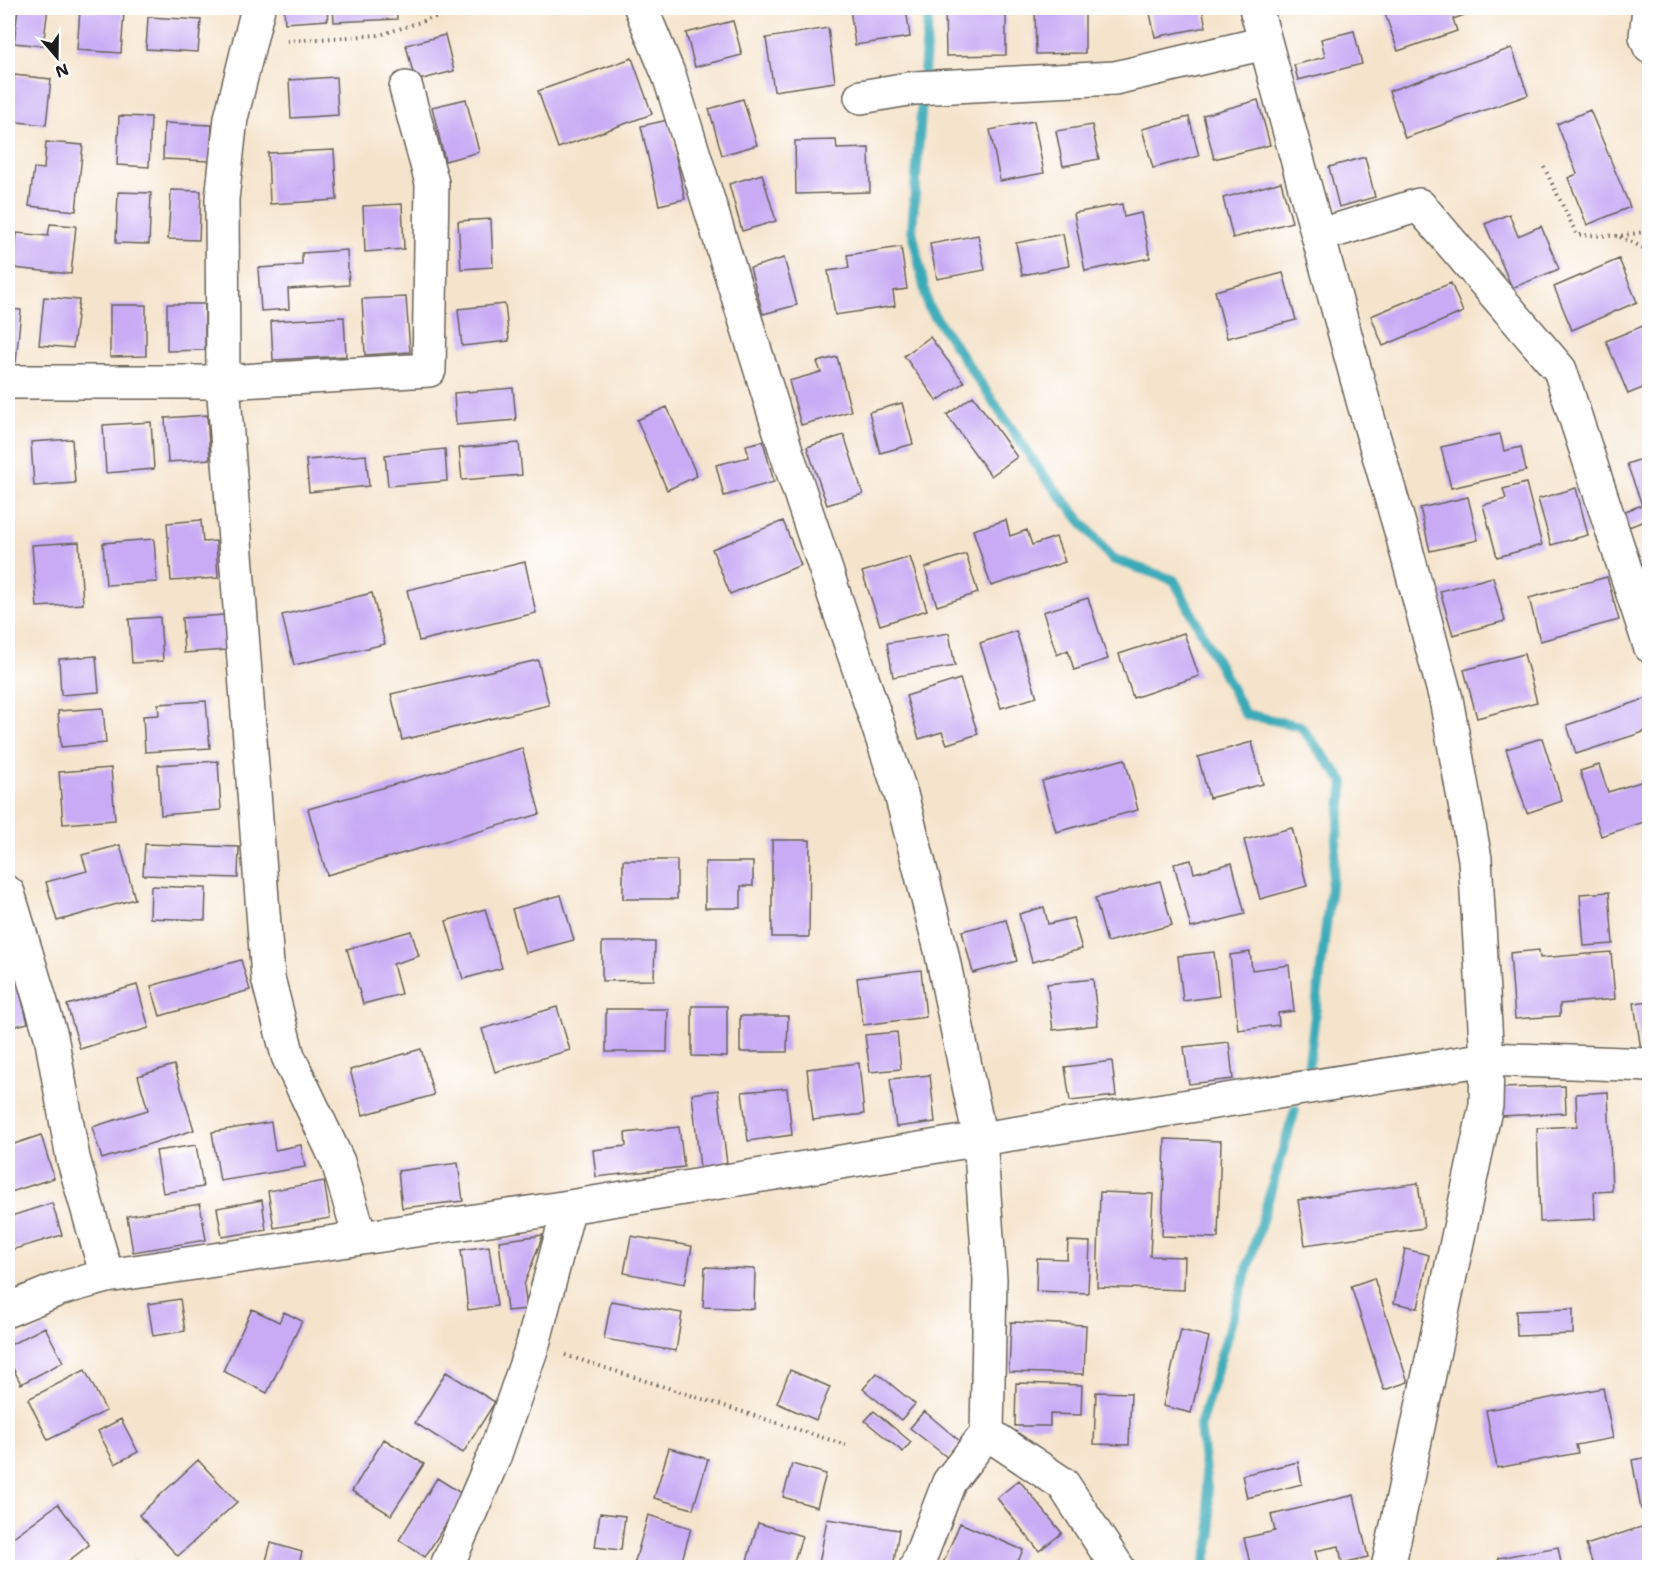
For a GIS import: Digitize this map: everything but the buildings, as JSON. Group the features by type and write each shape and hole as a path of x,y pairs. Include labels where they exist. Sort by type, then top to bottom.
{"street":[{"path":"258,8 231,118 222,199 223,382 268,978 288,1056 338,1162 360,1237"},
{"path":"641,8 670,78 786,454 902,794 941,950 980,1139 990,1279 987,1433 949,1482 916,1568"},
{"path":"1256,8 1446,699 1475,859 1487,1059 1486,1105 1388,1568"},
{"path":"1649,8 1646,37 1650,47"},
{"path":"861,97 914,88 1115,78 1265,43"},
{"path":"8,382 223,382 429,370 432,183 406,88"},
{"path":"1318,236 1419,205 1560,370 1650,645"},
{"path":"8,893 51,1036 73,1158 107,1276"},
{"path":"8,1310 59,1289 107,1276 569,1207 1487,1059 1650,1065"},
{"path":"446,1568 494,1457 532,1344 569,1207"},
{"path":"987,1433 1063,1484 1118,1568"}],"path":[{"path":"249,44 381,34 464,8"},
{"path":"1544,167 1577,235 1620,236 1650,231"},
{"path":"1620,236 1650,251"},
{"path":"532,1344 846,1445"}],"waterway":[{"path":"924,74 929,8"},
{"path":"922,101 912,230 928,306 1041,472 1112,559 1174,580 1245,714 1300,726 1344,782 1309,1063"},
{"path":"1204,1568 1212,1534 1200,1426 1295,1110"}]}
